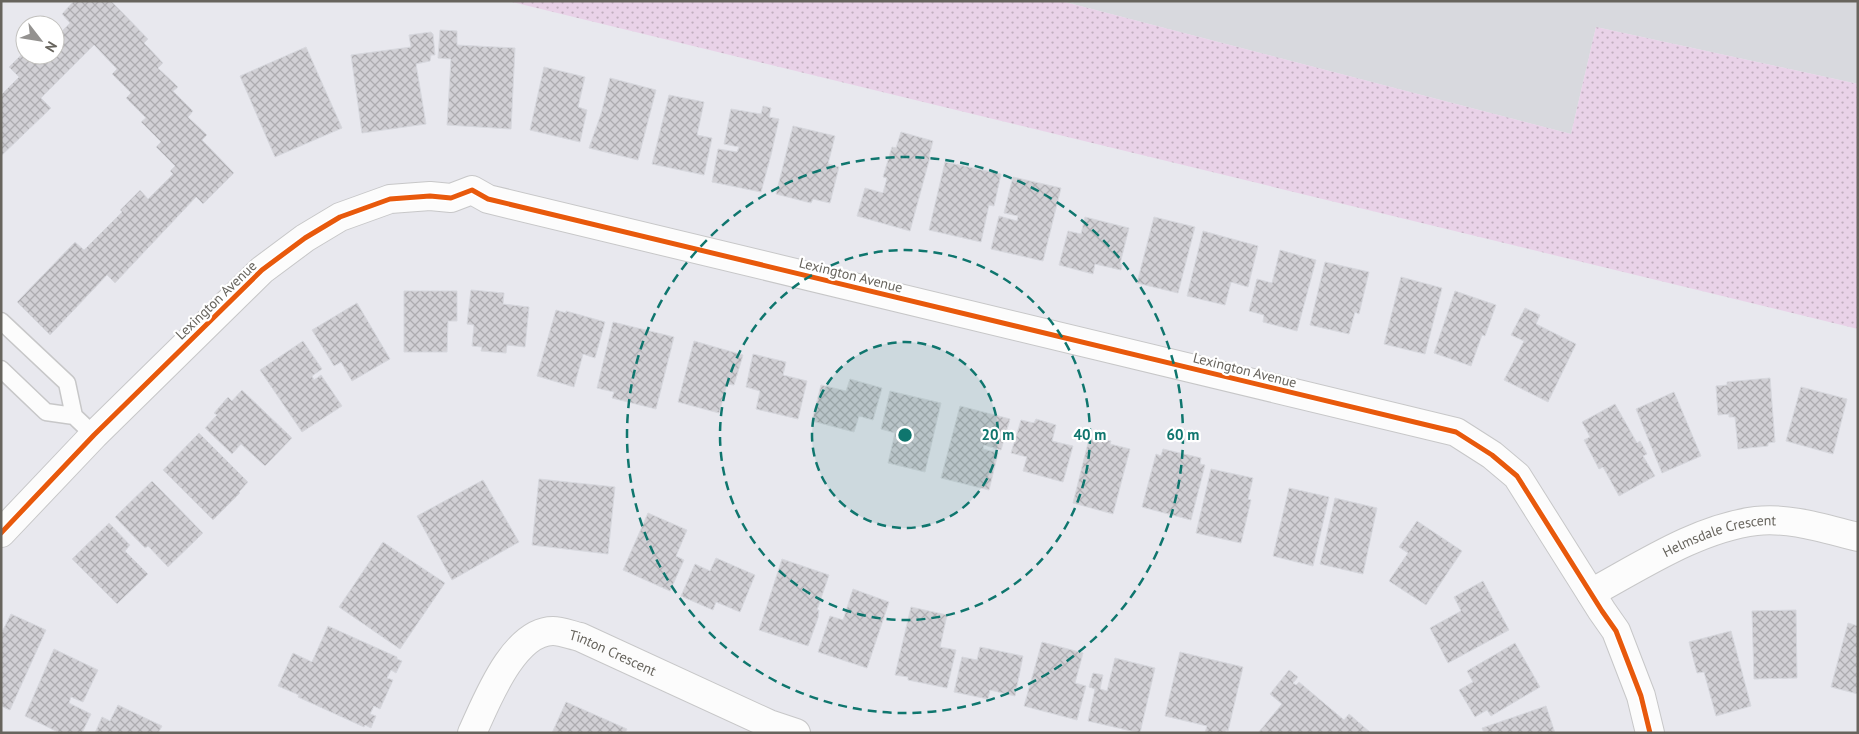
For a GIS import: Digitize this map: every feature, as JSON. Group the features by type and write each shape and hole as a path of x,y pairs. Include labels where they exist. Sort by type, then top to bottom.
{"street":[{"name":"Lexington Avenue","path":"1,533 94,435 262,270 305,238 340,217 390,199 430,196 450,198 472,190 488,199 1456,432 1492,454 1517,476 1616,631 1642,696 1650,733"},
{"name":"Helmsdale Crescent","path":"1591,593 1689,540 1756,521 1793,522 1858,537"},
{"name":"Tinton Crescent","path":"472,733 495,684 516,651 535,636 552,631 580,637 769,724 796,733"}],"lane":[{"path":"1,321 67,383 74,416 94,435"},
{"path":"1,369 46,412 74,416"}],"shaded area":[{"path":"508,1 1061,1 1571,134 1596,27 1858,84 1858,329"},
{"path":"1061,1 1858,1 1858,84 1596,27 1571,134"}],"building":[{"path":"74,1 111,1 148,39 144,43 163,63 158,68 178,87 173,91 193,111 188,117 207,135 202,140 234,173 203,204 196,197 115,283 107,275 50,335 17,302 75,242 84,250 122,212 120,210 140,190 148,199 173,174 170,171 175,166 156,147 161,142 141,122 146,118 126,98 131,93 112,74 117,69 94,45 41,98 51,108 1,156 1,95 19,77 9,67 15,61 15,65 65,65 65,28 70,23 65,15 62,14"},
{"path":"440,30 457,31 457,45 515,48 511,129 447,125 451,59 438,58"},
{"path":"431,32 433,34 435,55 431,55 430,61 416,64 426,124 362,133 351,55 411,47 409,35"},
{"path":"306,47 342,128 275,157 240,76"},
{"path":"544,67 585,77 578,107 587,110 580,142 530,130"},
{"path":"610,78 656,90 638,160 589,148 601,114"},
{"path":"669,95 704,102 697,135 712,138 704,175 652,164"},
{"path":"763,106 771,108 769,117 779,119 761,192 712,182 718,149 737,152 739,147 724,144 731,109 761,114"},
{"path":"793,126 835,136 828,164 839,167 830,203 813,199 811,203 776,194"},
{"path":"901,132 933,141 910,231 857,216 865,188 883,193 887,178 883,177 892,147 896,148"},
{"path":"945,162 1001,174 994,206 989,205 981,242 929,230"},
{"path":"1013,177 1061,188 1043,261 991,249 999,216 1017,221 1018,216 1004,213"},
{"path":"1085,217 1129,228 1120,264 1122,265 1121,270 1095,264 1093,274 1059,265 1068,231 1081,234"},
{"path":"1154,217 1195,227 1178,293 1137,283"},
{"path":"1203,231 1258,246 1248,287 1231,282 1225,305 1187,296"},
{"path":"1280,250 1316,260 1297,331 1263,322 1264,315 1249,311 1257,279 1272,283"},
{"path":"1325,262 1369,272 1359,314 1355,312 1349,334 1310,325"},
{"path":"1401,277 1442,288 1425,354 1384,344"},
{"path":"471,290 504,293 503,304 529,307 525,347 507,345 506,353 481,351 482,347 472,346 474,325 467,324"},
{"path":"404,291 457,291 457,321 448,321 447,352 404,352"},
{"path":"1455,291 1496,305 1485,336 1482,335 1471,366 1434,353"},
{"path":"357,303 390,359 352,381 341,362 334,366 312,330"},
{"path":"1525,308 1540,315 1536,324 1576,344 1548,402 1504,380 1524,341 1511,335"},
{"path":"556,310 605,322 595,358 583,354 574,387 537,376"},
{"path":"613,322 674,337 656,409 612,398 614,392 597,388"},
{"path":"303,341 322,369 312,376 314,380 321,375 342,406 302,432 260,370"},
{"path":"694,341 743,355 734,385 727,384 719,413 678,402"},
{"path":"753,354 786,362 783,375 807,381 798,419 756,409 760,391 746,387"},
{"path":"1770,378 1775,442 1768,443 1768,446 1738,449 1735,417 1729,417 1729,414 1718,415 1716,386 1727,385 1727,382"},
{"path":"850,379 882,388 873,420 859,416 854,432 812,421 821,385 846,391"},
{"path":"1801,387 1847,399 1833,454 1786,441"},
{"path":"242,390 292,438 265,466 241,444 232,454 205,428 217,415 214,413 228,397 232,401"},
{"path":"890,391 941,403 925,472 888,463 895,433 881,429"},
{"path":"1674,392 1701,456 1662,473 1636,409"},
{"path":"1615,404 1637,443 1640,441 1647,454 1643,456 1655,476 1619,496 1603,467 1599,469 1584,440 1590,437 1582,422"},
{"path":"960,406 1010,419 1001,450 984,445 983,449 998,453 989,490 941,478"},
{"path":"1036,419 1056,425 1052,441 1073,446 1063,482 1023,471 1027,457 1011,453 1021,420 1034,423"},
{"path":"199,433 248,482 240,493 213,520 163,470"},
{"path":"1098,438 1111,441 1110,444 1130,449 1113,514 1073,503 1089,439 1097,441"},
{"path":"1163,449 1201,458 1200,464 1205,465 1191,520 1142,507 1156,454 1161,456"},
{"path":"1211,469 1253,478 1248,499 1251,500 1241,543 1196,533"},
{"path":"539,479 615,487 608,554 532,545"},
{"path":"483,480 519,542 452,580 417,516"},
{"path":"152,481 203,533 168,567 148,546 145,548 115,517"},
{"path":"1289,488 1329,497 1313,566 1273,556"},
{"path":"1335,498 1377,508 1363,574 1320,564"},
{"path":"648,513 687,530 676,556 684,560 670,591 623,570"},
{"path":"1417,521 1462,551 1426,605 1389,581 1408,553 1399,547"},
{"path":"109,523 130,545 125,551 148,574 117,604 72,559"},
{"path":"383,542 445,583 400,649 339,607"},
{"path":"716,558 755,575 740,612 716,602 713,610 681,596 695,564 710,571"},
{"path":"782,559 829,575 817,610 819,610 818,618 808,646 759,630"},
{"path":"1483,581 1509,630 1448,663 1430,628 1461,611 1454,597"},
{"path":"853,589 889,602 867,668 818,652 830,616 843,620"},
{"path":"911,607 947,615 940,647 956,650 947,688 908,680 908,677 895,675"},
{"path":"1796,610 1797,678 1754,679 1752,611"},
{"path":"11,614 46,630 10,710 1,706 1,634"},
{"path":"1848,623 1858,626 1858,694 1831,687"},
{"path":"328,626 402,661 396,673 391,670 387,678 393,680 380,709 374,706 370,714 376,716 371,728 365,725 364,727 278,686 293,653 312,662"},
{"path":"1731,631 1751,706 1716,716 1704,672 1697,673 1689,642"},
{"path":"1042,642 1083,653 1075,683 1086,686 1077,720 1024,706"},
{"path":"1515,643 1540,687 1491,716 1487,710 1475,717 1459,690 1473,682 1467,671"},
{"path":"980,647 1023,656 1015,696 990,690 988,699 954,692 962,657 977,660"},
{"path":"54,649 98,670 83,702 71,697 69,703 91,714 82,733 60,733 25,716"},
{"path":"1180,652 1243,667 1228,731 1226,730 1225,733 1205,733 1207,726 1165,716"},
{"path":"1115,658 1155,668 1140,733 1088,721 1095,689 1089,687 1093,673 1103,675 1100,689 1107,691"},
{"path":"1289,670 1298,677 1293,683 1296,685 1299,682 1344,720 1349,714 1371,733 1258,733 1282,704 1270,694"},
{"path":"566,702 627,729 625,733 552,733"},
{"path":"118,705 162,726 158,733 95,733 102,717 110,721"},
{"path":"1546,706 1555,733 1484,733 1482,728"}],"cycle path":[{"path":"1,533 94,435 262,270 305,238 340,217 390,199 430,196 451,198 472,190 488,199 1456,432 1492,455 1517,476 1616,631 1641,696 1650,733"}]}
